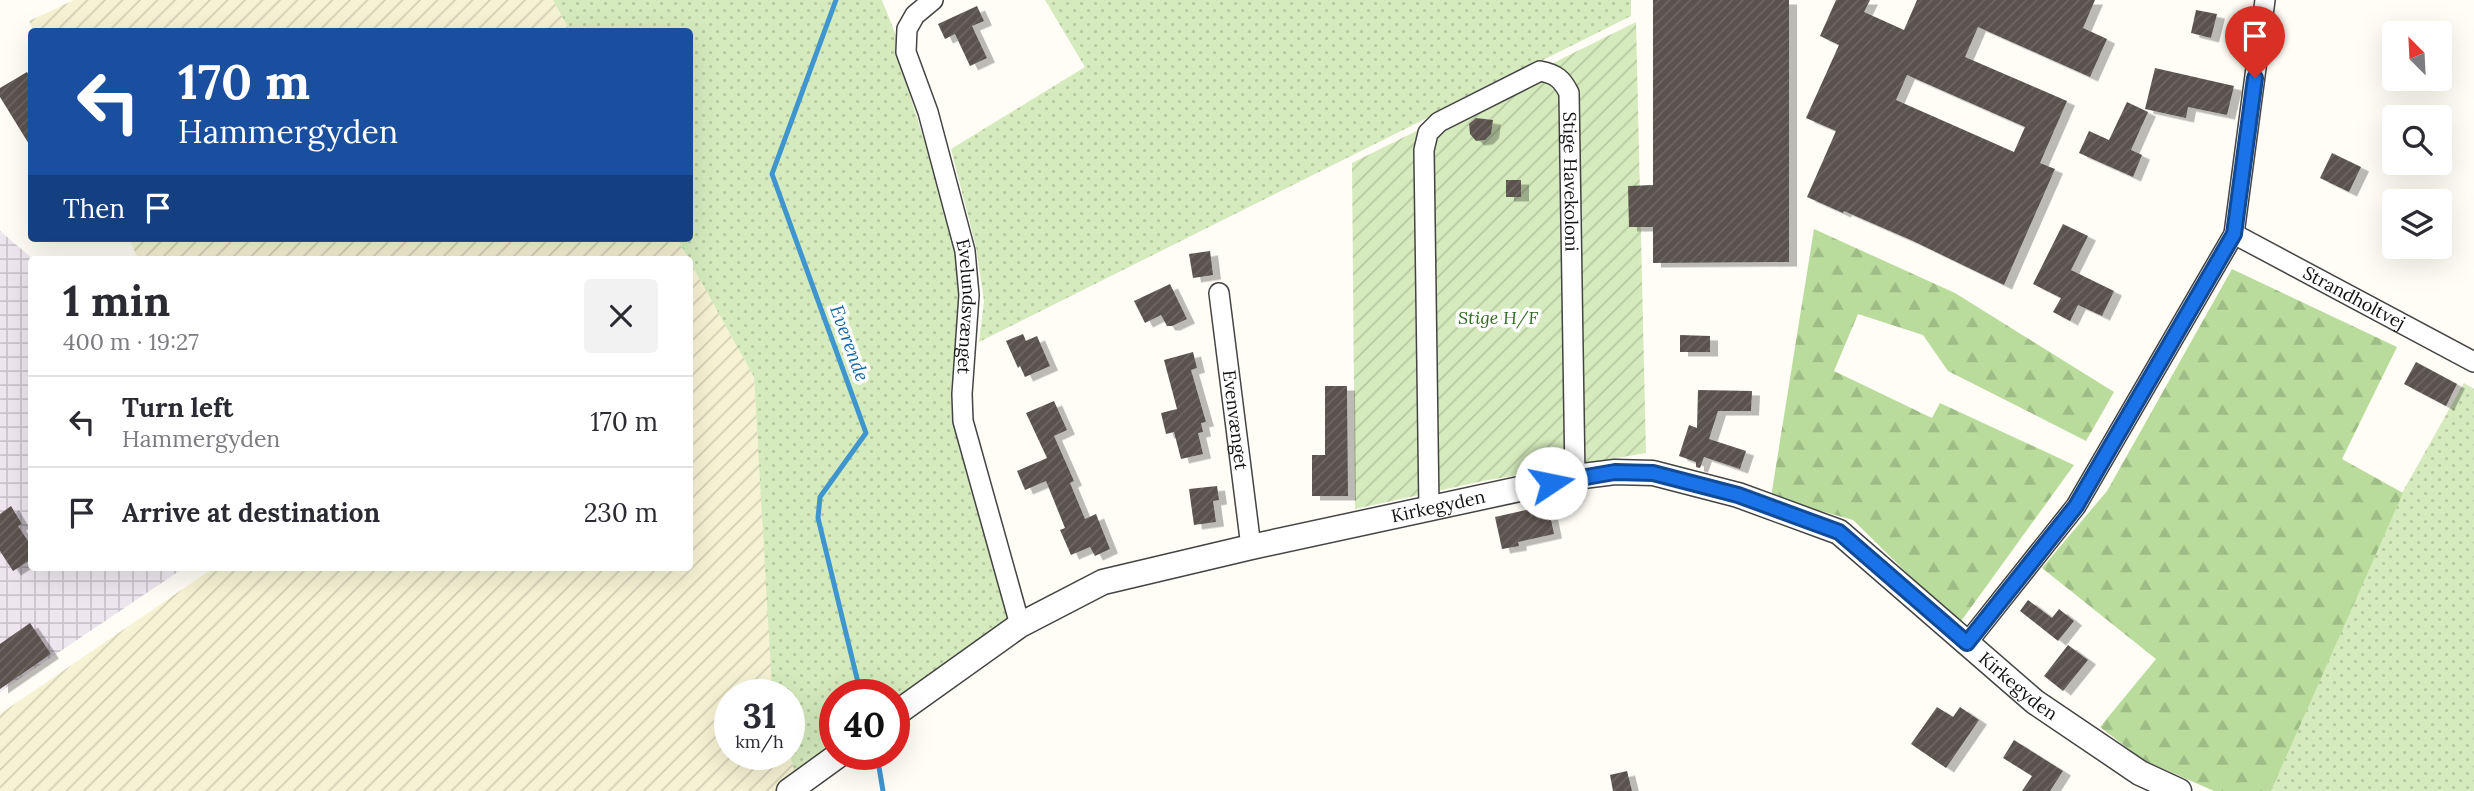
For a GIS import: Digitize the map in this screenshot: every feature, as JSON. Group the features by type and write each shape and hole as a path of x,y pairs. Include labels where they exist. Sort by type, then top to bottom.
{"street":[{"name":"Evelundsvænget","path":"933,0 915,15 907,29 906,52 928,112 965,251 969,295 962,394 964,421 1020,625"},
{"path":"1967,643 2076,506 2234,234 2265,0"},
{"name":"Stige Havekoloni","path":"1429,509 1424,150 1428,133 1439,122 1540,71 1554,74 1563,80 1569,93 1575,477"},
{"name":"Strandholtvej","path":"2234,234 2474,362"},
{"name":"Evenvænget","path":"1219,293 1251,547"},
{"name":"Kirkegyden","path":"910,704 1020,625 1102,582 1575,477 1615,472 1653,473 1738,495 1839,532 2035,702 2140,773 2179,791"},
{"path":"789,791 819,769"}],"shaded area":[{"path":"74,0 553,0 568,28 32,28 29,21"},
{"path":"0,231 29,256 28,571 179,571 0,692"},
{"path":"131,242 679,242 686,256 137,256"},
{"path":"693,266 754,377 773,679 714,679 714,770 794,770 796,778 778,791 0,791 0,714 209,571 693,571"}],"green space":[{"path":"553,0 882,0 899,43 900,64 933,168 955,252 960,307 953,419 1008,621 910,693 910,679 819,679 819,761 796,778 794,770 805,770 805,679 771,679 754,377 693,267 693,256 687,256 679,242 693,242 693,28 568,28"},
{"path":"1045,0 1631,0 1631,16 979,342 984,301 976,247 951,149 1085,67"},
{"name":"Stige H/F","path":"1636,22 1646,453 1483,481 1355,509 1352,163"},
{"path":"1814,229 1955,293 2114,392 2086,441 1948,371 1923,335 1858,314 1834,371 1932,418 1940,403 2074,465 1959,624 1853,520 1771,497"},
{"path":"2232,269 2397,347 2342,459 2403,493 2271,791 2214,791 2143,760 2100,727 2156,659 2042,568 2107,491"},
{"path":"2464,383 2474,389 2474,791 2271,791 2402,493"}],"building":[{"path":"1653,0 1789,0 1789,262 1653,263 1653,227 1629,227 1628,186 1653,185"},
{"path":"1836,0 1870,0 1864,12 1904,30 1917,0 2095,0 2083,28 2107,39 2090,77 1978,27 1965,57 2067,101 2040,163 2055,169 2004,285 1913,241 1807,197 1836,131 1806,118 1839,45 1820,36","holes":["1907,75 2025,127 2014,152 1896,100"]},
{"path":"977,6 984,21 972,26 987,58 970,66 955,34 945,39 938,24"},
{"path":"2196,10 2217,14 2211,38 2191,33"},
{"path":"2155,68 2234,86 2227,115 2188,107 2186,118 2145,109"},
{"path":"28,74 28,142 0,97 0,88"},
{"path":"2127,102 2148,112 2131,150 2142,155 2133,177 2079,153 2089,131 2109,140"},
{"path":"1476,118 1493,120 1491,134 1485,140 1476,141 1470,134 1469,124"},
{"path":"2332,153 2361,167 2349,192 2320,178"},
{"path":"1506,180 1521,180 1521,197 1506,197"},
{"path":"2063,224 2088,236 2071,270 2114,291 2102,316 2078,305 2070,321 2053,312 2061,298 2033,284"},
{"path":"1210,251 1213,275 1193,278 1189,254"},
{"path":"1170,284 1187,319 1167,326 1161,315 1145,323 1134,301"},
{"path":"1023,334 1026,341 1037,336 1050,366 1025,377 1006,341"},
{"path":"1680,335 1710,336 1710,352 1680,352"},
{"path":"1193,352 1197,368 1191,370 1206,422 1201,423 1203,432 1198,433 1203,454 1181,459 1174,432 1166,434 1161,413 1177,409 1164,360"},
{"path":"2416,362 2457,384 2446,406 2404,384"},
{"path":"1325,386 1347,386 1348,496 1312,496 1312,455 1325,455"},
{"path":"1698,390 1752,391 1751,411 1718,411 1709,439 1746,451 1740,469 1704,457 1700,468 1696,467 1696,462 1679,456 1689,425 1697,428"},
{"path":"1054,401 1067,430 1054,436 1074,481 1070,483 1085,519 1096,514 1110,549 1095,556 1090,547 1071,555 1060,530 1065,528 1046,481 1025,490 1017,471 1047,458 1026,413"},
{"path":"1217,486 1219,500 1213,501 1216,522 1194,525 1189,489"},
{"path":"1548,505 1554,534 1518,542 1519,546 1502,549 1495,517"},
{"path":"11,506 22,524 18,526 28,541 28,562 13,571 0,551 0,514"},
{"path":"2028,600 2052,618 2059,609 2074,621 2058,641 2020,611"},
{"path":"30,623 51,654 0,689 0,644"},
{"path":"2068,645 2088,660 2063,691 2044,676"},
{"path":"1937,707 1953,717 1960,707 1979,720 1946,768 1911,744"},
{"path":"2014,740 2063,771 2050,791 2022,791 2032,776 2003,758"},
{"path":"1627,771 1632,791 1613,791 1610,775"}],"waterway":[{"name":"Everende","path":"836,0 772,174 866,433 820,497 818,518 857,679"},
{"name":"Everende","path":"880,770 883,791"}],"route":[{"path":"1551,483 1615,472 1653,473 1738,495 1839,532 1967,643 2076,506 2234,234 2255,78"}]}
